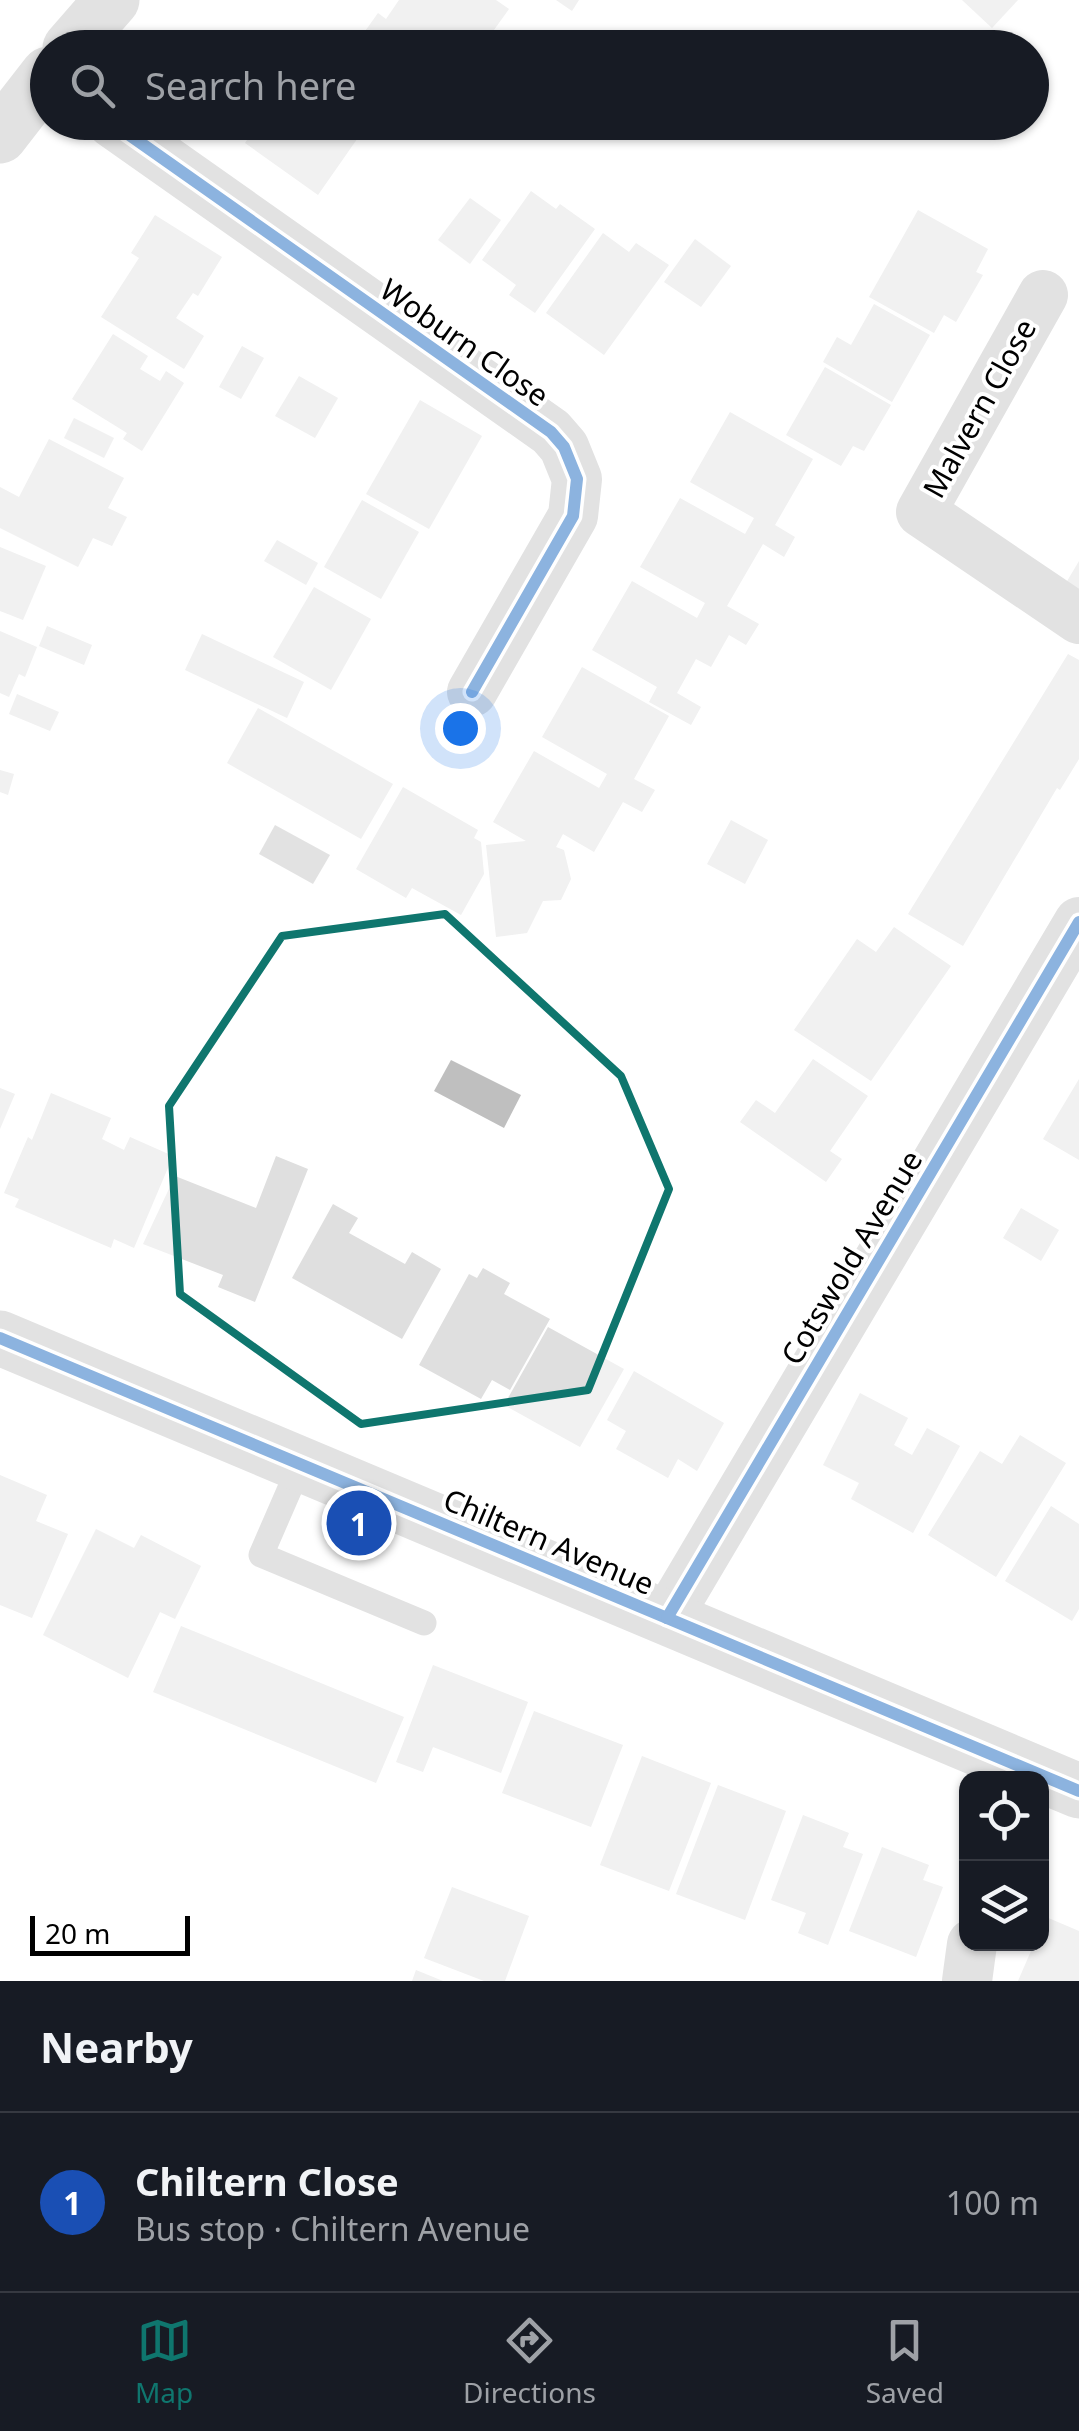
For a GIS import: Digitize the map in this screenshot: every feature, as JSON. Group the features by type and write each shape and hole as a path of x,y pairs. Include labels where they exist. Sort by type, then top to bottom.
{"street":[{"path":"86,30 112,0"},
{"path":"0,136 30,97"},
{"name":"Woburn Close","path":"136,140 551,432 564,447 576,479 573,516 472,692"},
{"name":"Malvern Close","path":"1043,295 920,512 1079,619"},
{"name":"Cotswold Avenue","path":"667,1618 1079,922"},
{"name":"Chiltern Avenue","path":"0,1338 1052,1781"},
{"path":"967,1981 971,1951"}],"lane":[{"path":"301,1463 261,1555 424,1624"}],"highlighted area":[{"path":"445,914 621,1076 669,1189 588,1390 361,1424 180,1294 169,1106 282,936"}],"shaded area":[{"path":"275,825 330,855 313,884 259,854"},
{"path":"451,1060 521,1095 504,1128 434,1091"}],"building":[{"path":"399,0 496,0 509,9 494,30 366,30 378,13 386,19"},
{"path":"556,0 579,0 572,11"},
{"path":"962,0 1018,0 992,28"},
{"path":"247,140 356,140 318,195 245,143"},
{"path":"531,191 556,209 560,204 595,229 535,313 509,295 516,285 482,260"},
{"path":"470,198 501,220 470,264 438,240"},
{"path":"918,210 988,249 976,272 983,275 956,322 944,315 934,333 869,297"},
{"path":"155,215 222,257 198,296 193,293 176,318 204,336 184,369 101,317 139,258 131,253"},
{"path":"603,233 629,252 636,243 669,265 604,355 546,313"},
{"path":"695,239 731,266 701,307 664,282"},
{"path":"874,304 930,335 892,402 823,362 837,337 851,345"},
{"path":"113,334 148,356 140,369 160,381 166,371 184,383 142,451 123,439 127,433 72,399"},
{"path":"242,346 264,358 241,399 219,387"},
{"path":"825,367 891,405 864,451 853,446 841,466 786,435"},
{"path":"299,376 338,398 315,438 275,416"},
{"path":"420,400 482,436 429,529 366,494"},
{"path":"730,412 813,459 775,525 795,537 784,557 763,544 727,606 759,624 746,645 729,635 711,667 696,659 677,693 701,707 691,725 649,702 657,687 592,650 632,581 697,618 705,603 640,567 680,498 745,534 754,518 690,482"},
{"path":"74,418 114,438 104,458 64,438"},
{"path":"49,439 124,478 108,508 127,517 112,546 93,538 78,567 0,528 0,487 19,497"},
{"path":"362,500 419,532 381,599 324,567"},
{"path":"277,540 318,563 306,585 264,561"},
{"path":"0,547 46,566 23,620 0,611"},
{"path":"1079,561 1079,598 1063,588"},
{"path":"314,587 371,619 331,690 273,657"},
{"path":"47,626 92,645 84,665 39,646"},
{"path":"0,631 37,647 25,677 19,674 9,697 0,693"},
{"path":"202,634 304,682 287,718 185,670"},
{"path":"1068,654 1079,660 1079,759 1060,790 1057,788 963,946 908,914"},
{"path":"582,667 669,716 634,779 655,790 642,812 623,802 594,852 563,834 556,847 564,850 571,879 561,900 543,901 527,933 496,937 486,845 526,841 493,822 534,751 599,788 607,774 542,737"},
{"path":"17,694 59,712 50,731 9,714"},
{"path":"258,708 393,784 361,839 227,763"},
{"path":"0,770 14,774 8,795 0,792"},
{"path":"403,787 478,830 474,838 481,842 484,874 461,915 412,888 406,898 356,869"},
{"path":"731,820 768,840 745,884 707,864"},
{"path":"894,927 951,966 871,1081 794,1030 857,939 876,952"},
{"path":"813,1059 868,1096 830,1151 842,1159 826,1182 740,1122 756,1100 775,1113"},
{"path":"1079,1079 1079,1160 1043,1139"},
{"path":"0,1088 15,1094 0,1129"},
{"path":"51,1093 111,1118 102,1139 124,1150 130,1137 173,1156 134,1248 114,1239 111,1248 15,1207 19,1199 4,1193"},
{"path":"276,1156 308,1169 255,1302 218,1287 223,1275 143,1244 175,1176 256,1208"},
{"path":"333,1204 358,1218 349,1233 405,1264 412,1252 441,1269 402,1339 292,1278"},
{"path":"1021,1208 1059,1230 1041,1261 1003,1238"},
{"path":"483,1268 510,1283 504,1294 550,1319 510,1390 492,1380 481,1399 419,1365 469,1274 477,1278"},
{"path":"548,1327 624,1369 580,1447 504,1405"},
{"path":"634,1371 724,1423 697,1471 678,1459 668,1478 616,1449 626,1431 607,1420"},
{"path":"860,1393 908,1418 894,1445 912,1455 927,1428 960,1446 913,1533 851,1499 859,1483 823,1465"},
{"path":"1020,1435 1066,1463 996,1577 928,1535 980,1451 1002,1464"},
{"path":"0,1475 47,1495 36,1521 68,1534 32,1618 0,1605"},
{"path":"1051,1506 1079,1524 1079,1609 1072,1621 1005,1581"},
{"path":"96,1529 134,1548 141,1535 201,1566 175,1619 160,1612 128,1678 43,1635"},
{"path":"181,1626 404,1717 376,1783 153,1692"},
{"path":"433,1665 528,1702 501,1773 433,1747 423,1772 396,1762"},
{"path":"534,1711 623,1745 591,1827 502,1793"},
{"path":"642,1756 711,1783 669,1891 600,1865"},
{"path":"718,1785 786,1811 745,1920 676,1894"},
{"path":"803,1815 849,1833 843,1847 863,1854 828,1945 798,1933 806,1913 771,1900"},
{"path":"882,1847 929,1865 923,1880 943,1887 916,1957 849,1931"},
{"path":"452,1887 529,1916 505,1981 484,1981 424,1958"},
{"path":"1049,1918 1079,1931 1079,1981 1018,1981 1031,1951 1049,1951"},
{"path":"416,1970 443,1981 412,1981"}],"cycle path":[{"path":"137,140 551,432 564,447 577,479 573,516 472,692"},
{"path":"667,1618 1079,922"},
{"path":"0,1338 1079,1791"}],"place":[{"name":"Chiltern Close","path":"359,1523"}]}
